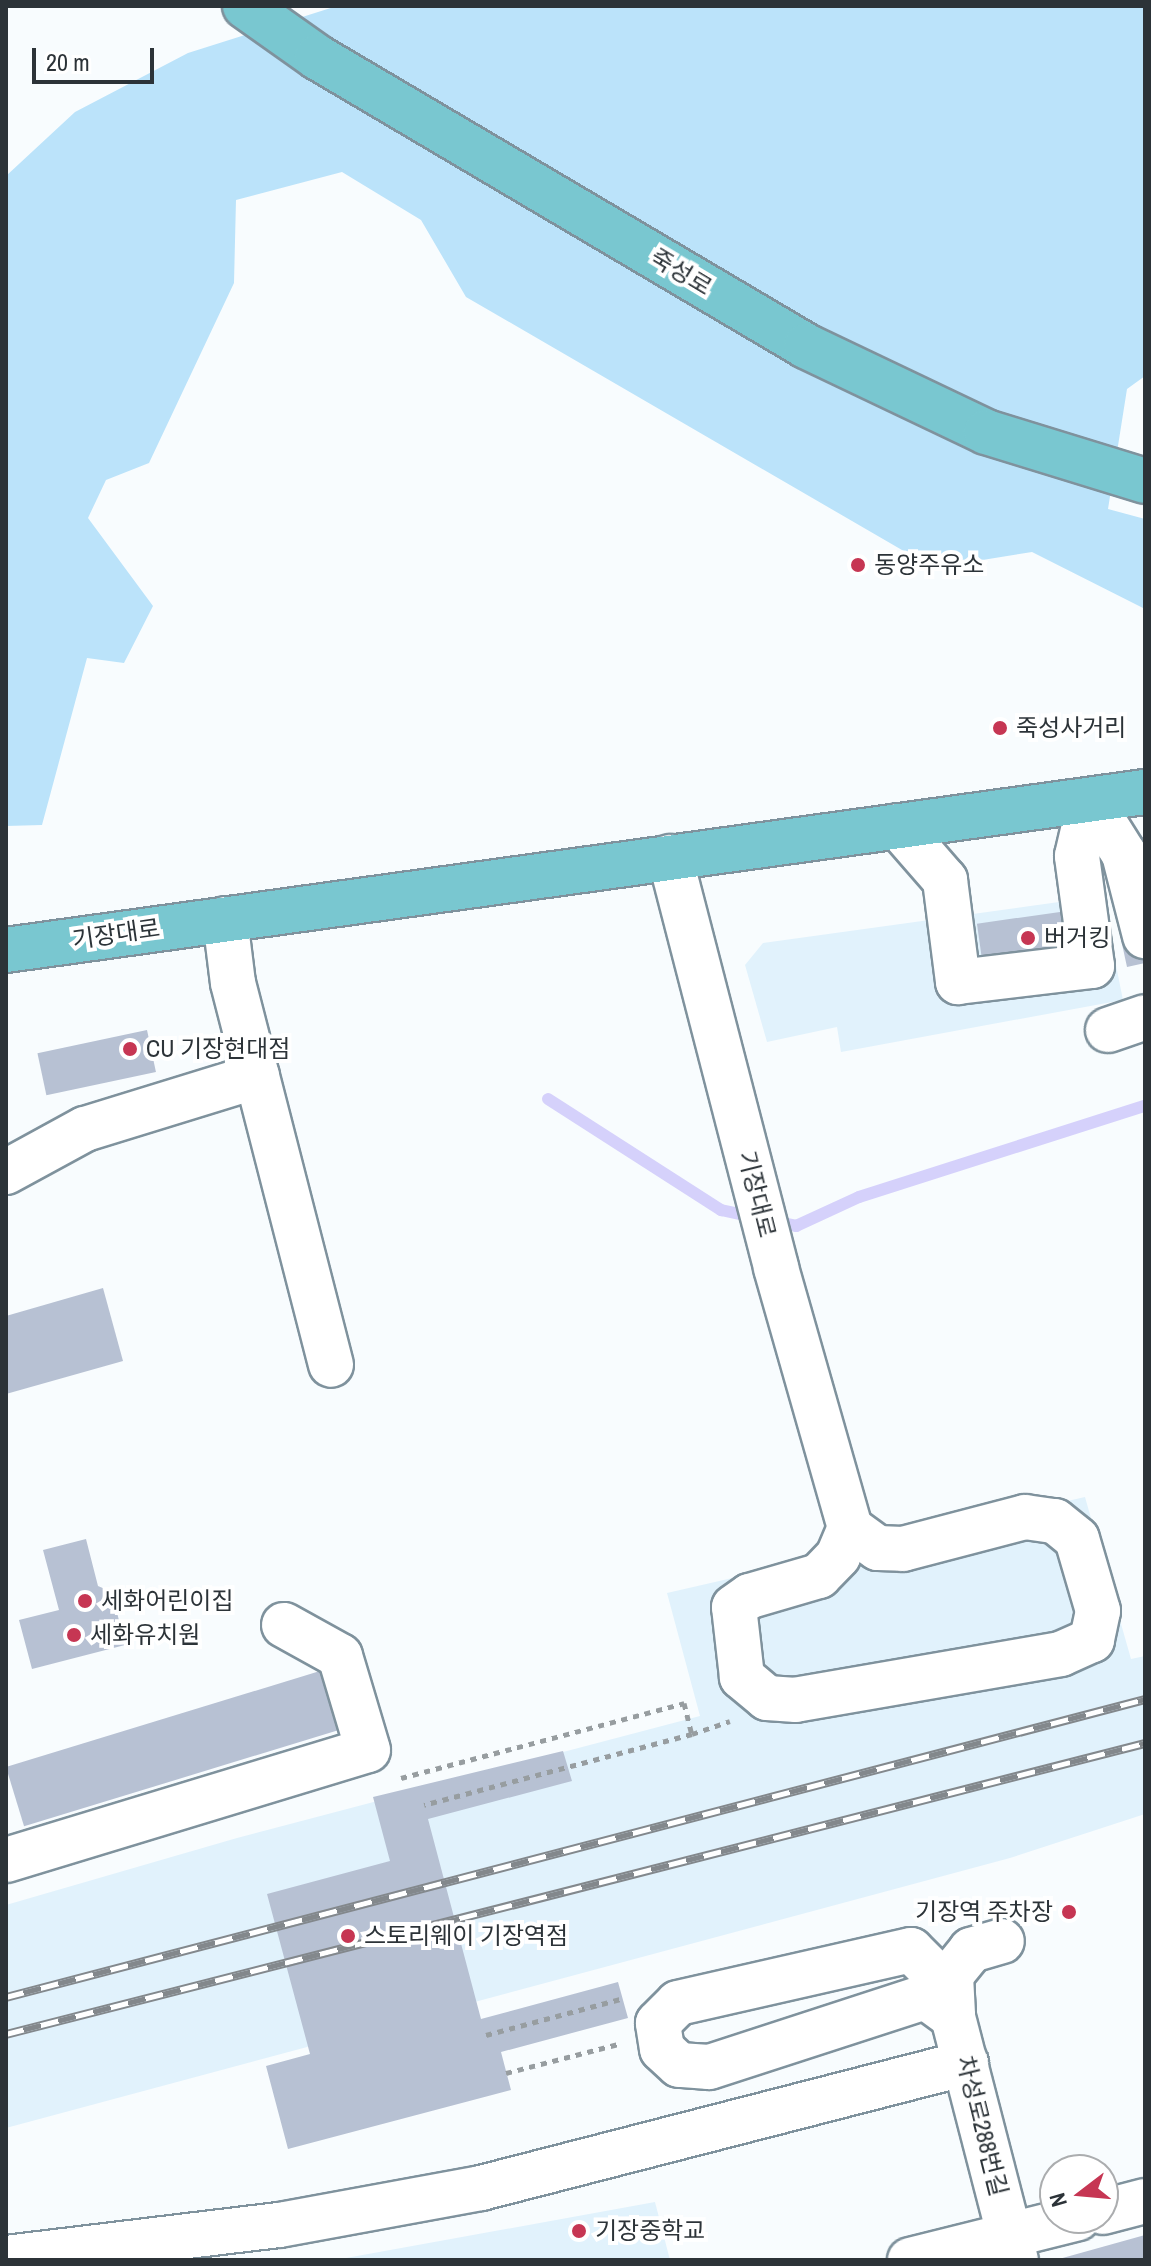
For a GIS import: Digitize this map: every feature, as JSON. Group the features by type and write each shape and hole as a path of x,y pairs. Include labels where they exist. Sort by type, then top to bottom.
{"main road":[{"name":"죽성로","path":"245,6 317,57 806,346 986,432 1145,481"},
{"name":"기장대로","path":"6,950 1145,792"}],"street":[{"path":"898,826 945,880 958,982 1092,966 1077,856 1090,800"},
{"path":"1090,800 1124,854 1145,936"},
{"name":"기장대로","path":"670,857 776,1268 850,1528"},
{"path":"225,919 233,983 331,1365"},
{"path":"6,1172 85,1129 257,1076"},
{"path":"1025,1517 1055,1521 1077,1539 1098,1611 1092,1640 1046,1657 796,1700 767,1698 742,1677 734,1607 750,1596 819,1576 838,1556 850,1528 878,1548 903,1549 1025,1517"},
{"path":"6,1860 368,1750 340,1656 284,1625"},
{"path":"953,2017 951,1975 971,1950 1002,1941"},
{"path":"911,1950 936,1975 953,2017 925,1997 709,2067 679,2065 662,2049 658,2023 678,2003 911,1950"},
{"name":"차성로288번길","path":"953,2017 1013,2248"},
{"path":"6,2258 280,2225 481,2188 966,2063"},
{"path":"1119,2208 1145,2201"},
{"path":"910,2260 1013,2248 1043,2234"}],"path":[{"path":"368,1750 378,1785 684,1703 692,1734 424,1805"},
{"path":"486,2035 623,1999"},
{"path":"506,2073 630,2041"}],"shaded area":[{"path":"337,6 1145,6 1145,376 1127,389 1108,509 1145,519 1145,609 1032,552 933,568 466,297 421,220 342,172 236,200 234,283 149,463 106,480 88,518 153,606 124,663 87,658 42,825 6,826 6,176 75,112 188,53"},
{"path":"1102,896 1123,1000 841,1052 837,1027 767,1042 745,965 763,943"},
{"path":"1085,1497 1131,1659 1145,1656 1145,1814 1010,1858 6,2128 6,1905 237,1838 700,1716 667,1593"},
{"name":"기장중학교","path":"655,2202 670,2260 335,2260"}],"building":[{"name":"버거킹","path":"1074,910 1080,952 983,965 977,924"},
{"path":"1145,910 1145,963 1127,967 1116,916"},
{"path":"147,1030 156,1072 46,1095 37,1053"},
{"path":"103,1288 123,1361 6,1394 6,1316"},
{"name":"세화어린이집","path":"86,1539 98,1586 112,1592 125,1645 32,1669 19,1620 59,1610 43,1550"},
{"path":"333,1667 351,1726 24,1826 6,1767"},
{"path":"563,1751 572,1781 428,1819 481,2019 618,1982 628,2018 501,2052 511,2090 288,2149 266,2066 310,2054 267,1894 390,1861 373,1797"},
{"path":"1145,2235 1145,2260 1059,2260 1059,2259"}],"waterway":[{"path":"548,1099 721,1210 755,1217"},
{"path":"773,1221 796,1226 859,1197 1145,1106"}],"railway":[{"path":"6,1997 1145,1699"},
{"path":"6,2034 1145,1743"}],"place":[{"name":"동양주유소","path":"858,565"},
{"name":"죽성사거리","path":"1000,728"},
{"name":"버거킹","path":"1028,938"},
{"name":"CU 기장현대점","path":"130,1049"},
{"name":"세화어린이집","path":"85,1601"},
{"name":"세화유치원","path":"74,1635"},
{"name":"기장역 주차장","path":"1069,1912"},
{"name":"스토리웨이 기장역점","path":"348,1936"},
{"name":"기장중학교","path":"579,2231"}]}
